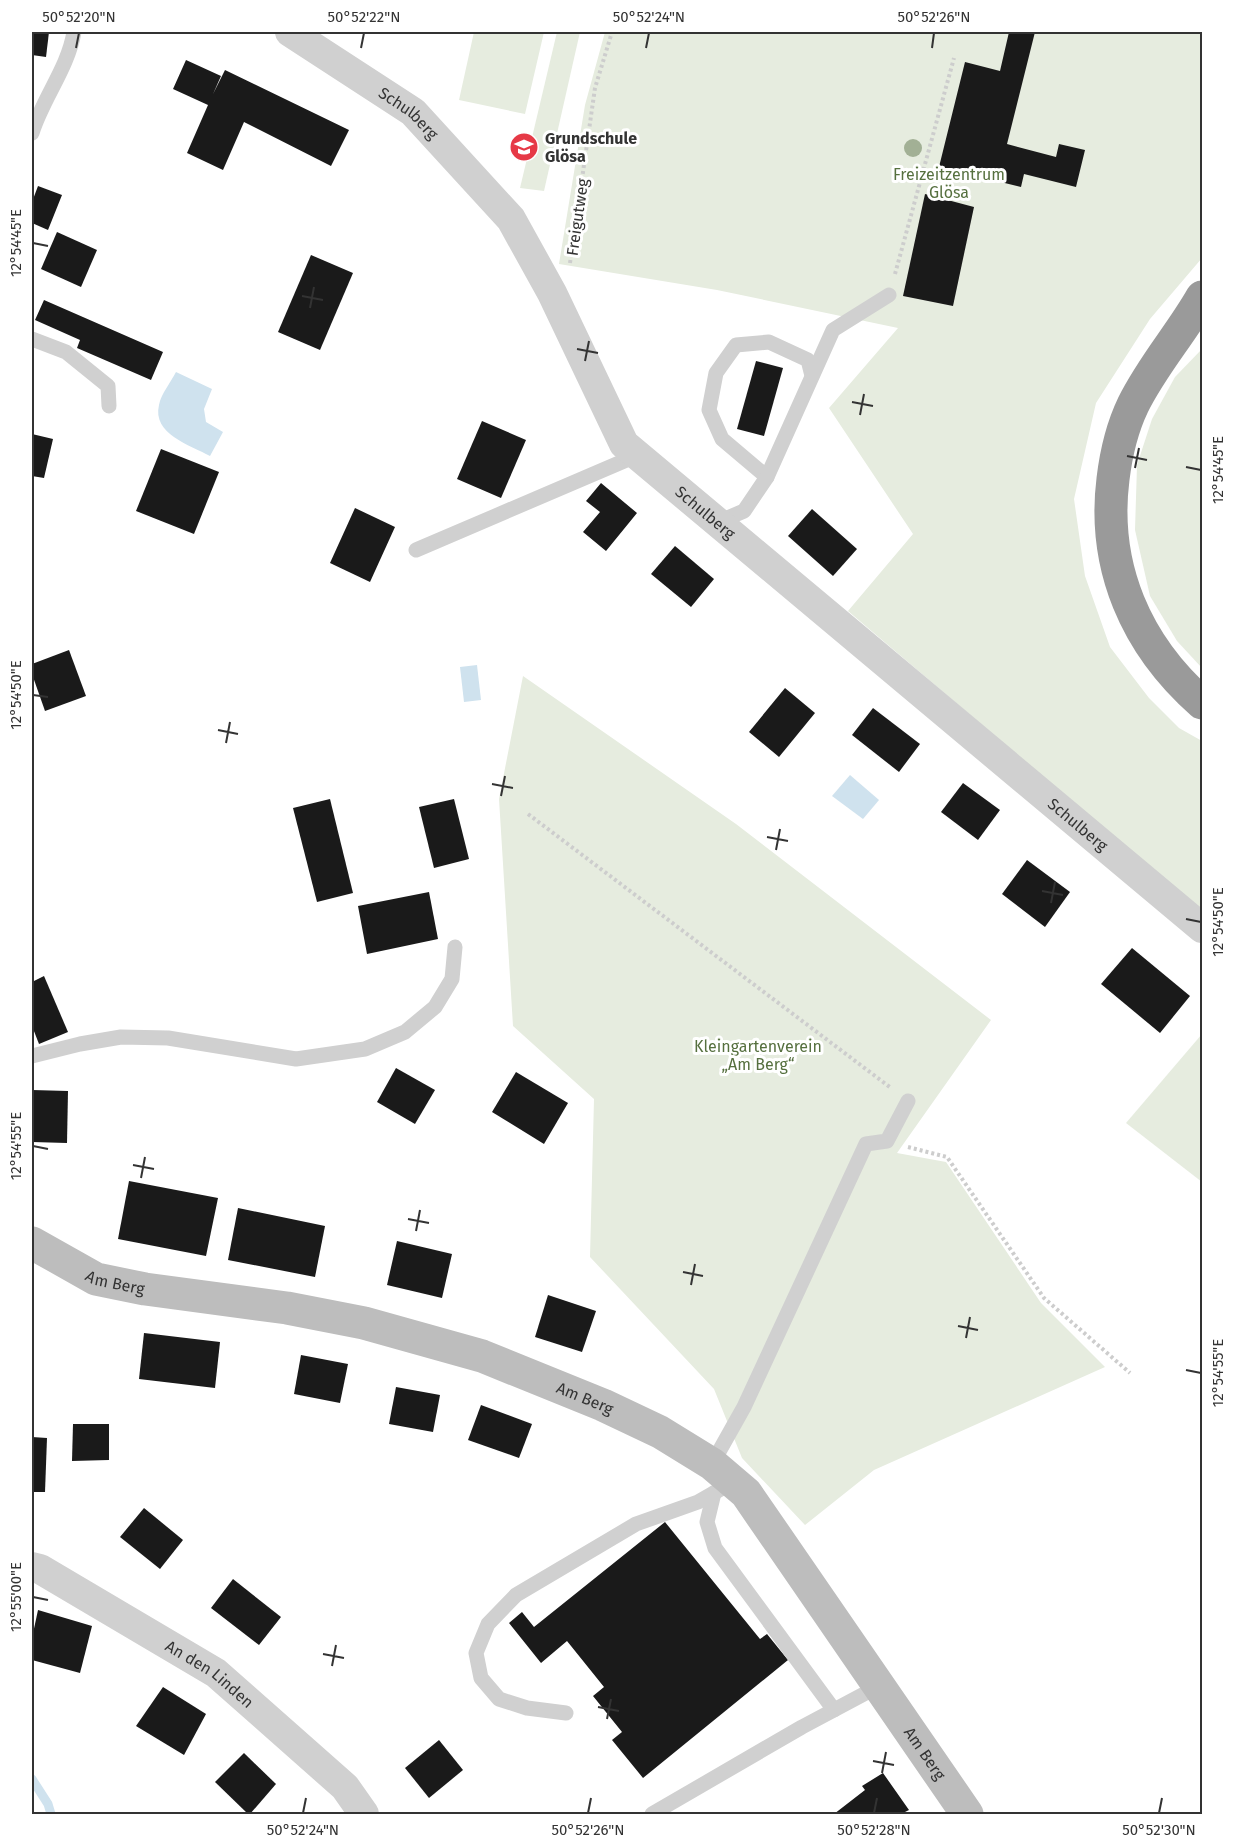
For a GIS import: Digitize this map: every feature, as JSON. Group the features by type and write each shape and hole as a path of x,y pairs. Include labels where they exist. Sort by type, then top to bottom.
{"highway":[{"path":"1203,297 1194,323 1156,366 1133,405 1115,462 1111,497 1112,545 1119,577 1130,607 1145,636 1164,663 1203,703"}],"street":[{"name":"Schulberg","path":"290,32 413,112 511,219 552,293 624,444 1203,928"},
{"name":"Am Berg","path":"32,1243 96,1279 146,1289 287,1308 364,1323 482,1356 593,1401 660,1432 720,1480 746,1493 967,1815"},
{"name":"An den Linden","path":"32,1567 40,1569 216,1673 345,1787 364,1815"}],"lane":[{"path":"32,133 37,114 71,49 74,32"},
{"path":"718,522 744,511 767,477 833,330 889,295"},
{"path":"32,339 66,352 108,386 109,406"},
{"path":"767,477 722,439 709,410 716,373 736,345 769,342 808,360 812,376"},
{"path":"416,550 638,455"},
{"path":"32,1056 121,1037 168,1038 296,1059 365,1049 405,1032 435,1007 452,979 455,947"},
{"path":"834,1710 715,1548 707,1522 744,1407 866,1144 887,1141 908,1101"},
{"path":"566,1713 527,1708 499,1699 481,1678 476,1653 488,1624 516,1595 636,1524 698,1502 720,1480"},
{"path":"652,1815 879,1686"}],"path":[{"name":"Freigutweg","path":"552,293 570,263 595,88 612,32"},
{"path":"889,295 954,58"},
{"path":"528,814 908,1101"},
{"path":"887,1141 946,1158 1044,1298 1130,1373"}],"green space":[{"path":"474,32 544,32 525,114 459,100"},
{"path":"557,32 580,32 544,191 520,188"},
{"name":"Freizeitzentrum Glösa","path":"605,32 1202,32 1202,258 1150,319 1096,403 1074,499 1085,576 1110,647 1149,698 1179,728 1202,741 1202,912 848,611 913,534 829,408 898,328 717,290 559,264 585,105"},
{"path":"1202,349 1202,668 1177,641 1150,596 1135,530 1137,465 1152,419 1175,377"},
{"name":"Kleingartenverein „Am Berg“","path":"523,676 736,824 991,1020 897,1153 946,1162 1041,1303 1105,1367 874,1470 805,1525 742,1458 714,1389 590,1257 594,1099 513,1026 499,799"},
{"path":"1202,1034 1202,1182 1126,1123"}],"water":[{"path":"176,372 212,389 204,409 206,422 223,432 210,456 183,443 161,424 158,415 160,401"},
{"path":"477,665 481,700 464,702 460,667"},
{"path":"850,775 879,800 863,819 832,796"}],"building":[{"path":"32,32 49,32 46,57 32,55"},
{"path":"1009,32 1035,32 1007,144 1056,157 1059,144 1085,150 1076,187 1024,174 1021,187 939,167 965,62 1000,71"},
{"path":"186,60 221,76 213,94 225,70 349,130 331,166 244,122 223,170 187,153 208,105 173,89"},
{"path":"38,186 62,195 48,230 32,223 32,202"},
{"path":"925,194 974,207 953,306 903,296"},
{"path":"57,232 97,250 81,287 41,269"},
{"path":"311,255 353,273 320,350 278,332"},
{"path":"44,300 163,352 151,380 77,348 80,340 35,320"},
{"path":"756,361 783,368 764,436 737,429"},
{"path":"482,421 526,440 501,498 457,479"},
{"path":"32,434 53,439 44,478 32,476"},
{"path":"161,449 219,472 194,534 136,511"},
{"path":"601,483 637,513 606,551 583,532 600,512 586,501"},
{"path":"355,508 395,527 370,582 330,563"},
{"path":"812,509 857,549 833,576 788,536"},
{"path":"675,546 714,579 691,607 651,574"},
{"path":"69,650 86,696 45,711 32,674 32,664"},
{"path":"785,688 815,713 779,757 749,732"},
{"path":"873,708 920,744 899,772 852,735"},
{"path":"963,783 1000,810 978,840 941,812"},
{"path":"330,799 353,893 317,902 293,808"},
{"path":"454,799 469,859 434,868 419,807"},
{"path":"1027,860 1070,892 1045,927 1002,894"},
{"path":"429,892 438,939 367,954 358,906"},
{"path":"1132,948 1190,996 1160,1033 1101,984"},
{"path":"44,976 68,1032 39,1044 32,1026 32,982"},
{"path":"396,1068 435,1090 415,1124 377,1102"},
{"path":"516,1072 568,1103 544,1144 492,1112"},
{"path":"32,1090 68,1091 67,1143 32,1142"},
{"path":"129,1181 218,1198 206,1256 118,1239"},
{"path":"238,1208 325,1226 315,1277 228,1260"},
{"path":"397,1241 452,1254 442,1298 387,1285"},
{"path":"548,1295 596,1311 582,1352 535,1337"},
{"path":"144,1333 220,1342 215,1388 139,1379"},
{"path":"301,1355 348,1364 340,1403 294,1394"},
{"path":"396,1387 440,1395 433,1432 389,1424"},
{"path":"481,1405 532,1424 519,1458 468,1440"},
{"path":"73,1424 109,1424 109,1460 72,1461"},
{"path":"32,1437 47,1438 45,1492 32,1492"},
{"path":"144,1508 183,1540 160,1569 120,1537"},
{"path":"665,1522 760,1639 767,1634 788,1660 643,1778 612,1740 622,1732 593,1696 604,1687 567,1641 541,1663 509,1623 522,1612 534,1627"},
{"path":"233,1579 281,1617 259,1645 211,1608"},
{"path":"38,1610 92,1626 80,1673 32,1660 32,1638"},
{"path":"163,1687 206,1714 184,1755 136,1726"},
{"path":"439,1740 463,1770 429,1798 405,1768"},
{"path":"244,1753 276,1784 250,1814 215,1782"},
{"path":"883,1773 909,1810 901,1814 834,1814 865,1790 862,1786"}],"waterway":[{"path":"32,1779 48,1804 51,1814"}],"place":[{"name":"Grundschule Glösa","path":"524,147"}]}
